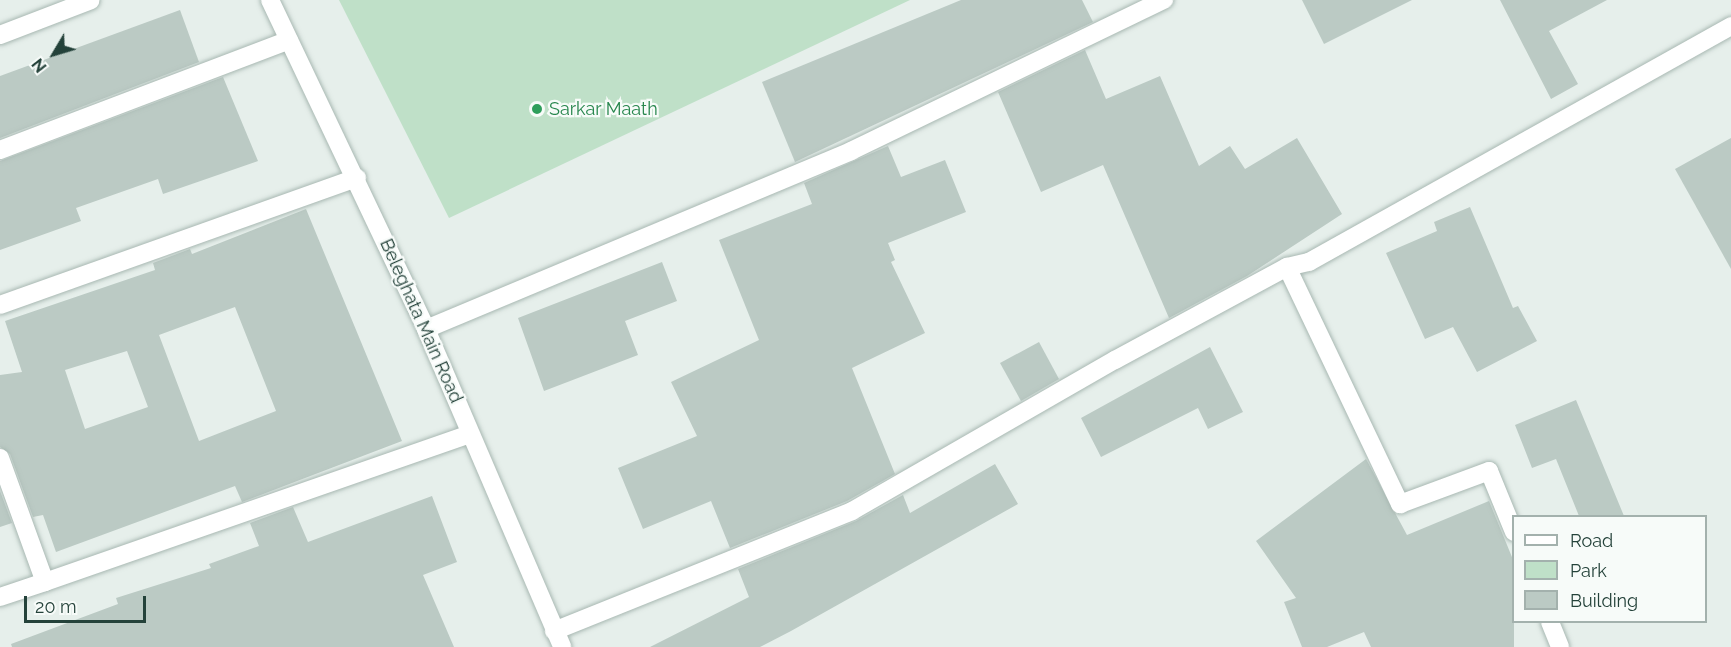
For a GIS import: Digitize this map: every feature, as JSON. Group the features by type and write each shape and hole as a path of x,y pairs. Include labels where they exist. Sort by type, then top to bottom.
{"street":[{"path":"0,35 91,0"},
{"name":"Beleghata Main Road","path":"270,0 357,178 426,329 558,639"},
{"path":"426,329 850,151 1164,0"},
{"path":"558,639 852,512 1287,267 1309,262 1731,26"},
{"path":"0,150 289,40"},
{"path":"0,305 357,178"},
{"path":"1287,267 1400,504 1489,471 1512,527"},
{"path":"0,597 470,434"},
{"path":"0,458 45,582"},
{"path":"1551,623 1560,647"}],"green space":[{"name":"Sarkar Maath","path":"339,0 910,0 449,218"}],"building":[{"path":"961,0 1082,0 1093,22 795,162 762,82"},
{"path":"1302,0 1412,0 1324,44"},
{"path":"1500,0 1607,0 1549,31 1578,84 1551,99"},
{"path":"180,10 199,62 0,138 0,76"},
{"path":"1085,50 1106,99 1160,76 1199,166 1230,146 1245,169 1297,138 1342,214 1247,276 1169,318 1103,165 1041,192 998,92"},
{"path":"223,77 258,161 163,194 158,179 76,208 81,221 0,250 0,161"},
{"path":"1731,138 1731,269 1675,169"},
{"path":"888,146 901,177 945,160 966,212 888,243 895,260 891,262 925,333 852,368 895,474 847,501 730,548 711,501 643,529 618,468 697,436 671,382 759,340 719,240 812,204 804,183"},
{"path":"1470,207 1513,308 1518,306 1537,341 1477,372 1453,327 1425,339 1386,253 1437,231 1434,222"},
{"path":"306,209 402,441 242,502 235,486 56,552 43,515 33,517 10,454 0,447 0,375 22,372 5,321 155,270 153,263 190,249 192,254","holes":["235,307 276,411 199,441 159,335","127,351 148,407 85,429 65,370"]},
{"path":"662,262 677,301 625,321 638,355 544,391 518,318"},
{"path":"1039,342 1059,379 1021,401 1000,363"},
{"path":"1210,347 1243,412 1208,429 1198,408 1101,457 1081,418"},
{"path":"1576,400 1624,515 1579,515 1556,459 1532,468 1515,425"},
{"path":"1366,459 1407,535 1489,501 1512,557 1514,647 1371,647 1364,632 1327,647 1302,647 1284,602 1296,598 1256,541"},
{"path":"995,464 1018,504 791,631 760,647 650,647 749,597 738,569 856,521 903,495 910,513"},
{"path":"0,491 12,523 0,527"},
{"path":"432,496 457,562 423,575 454,647 12,647 11,644 118,604 116,598 211,568 209,564 259,546 250,523 293,507 308,542"}],"place":[{"name":"Sarkar Maath","path":"537,109"}]}
